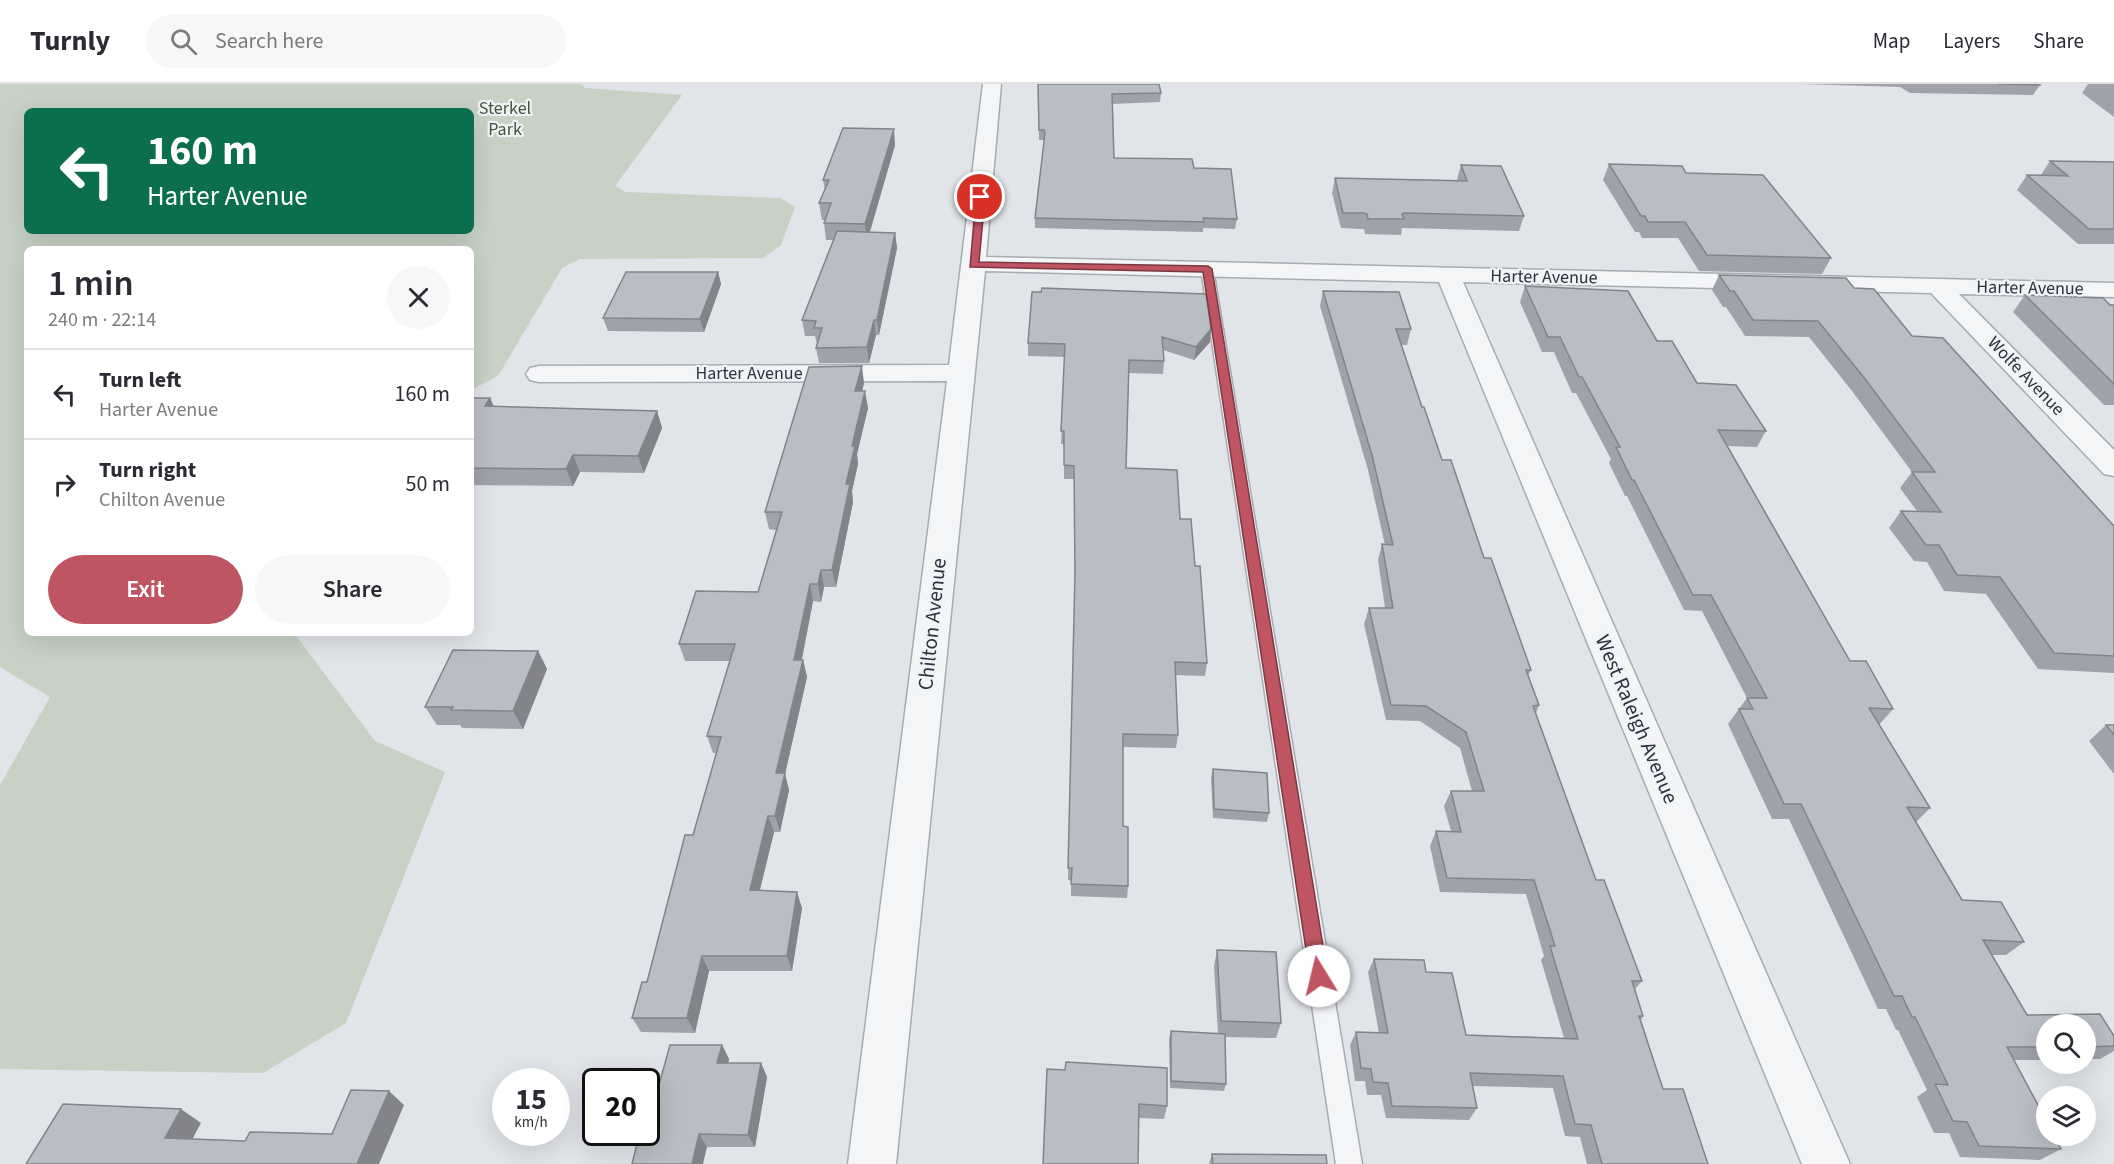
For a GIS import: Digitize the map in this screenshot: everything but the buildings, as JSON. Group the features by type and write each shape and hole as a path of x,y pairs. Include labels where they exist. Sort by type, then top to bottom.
{"street":[{"name":"Chilton Avenue","path":"872,1164 974,264 992,84"},
{"name":"Harter Avenue","path":"974,264 2114,290"},
{"name":"West Raleigh Avenue","path":"1448,274 1826,1164"},
{"name":"Wolfe Avenue","path":"1938,286 2114,467"},
{"name":"Harter Avenue","path":"539,374 960,373"}],"lane":[{"path":"1208,269 1349,1164"}],"green space":[{"name":"Sterkel Park","path":"0,84 582,84 585,88 682,95 615,186 626,192 780,198 795,207 781,245 763,258 580,259 562,268 498,376 474,388 474,246 24,246 24,636 296,636 375,741 445,772 346,1023 263,1073 0,1069 0,785 50,697 0,667"}],"route":[{"path":"980,197 974,264 1208,269 1319,976"}]}
